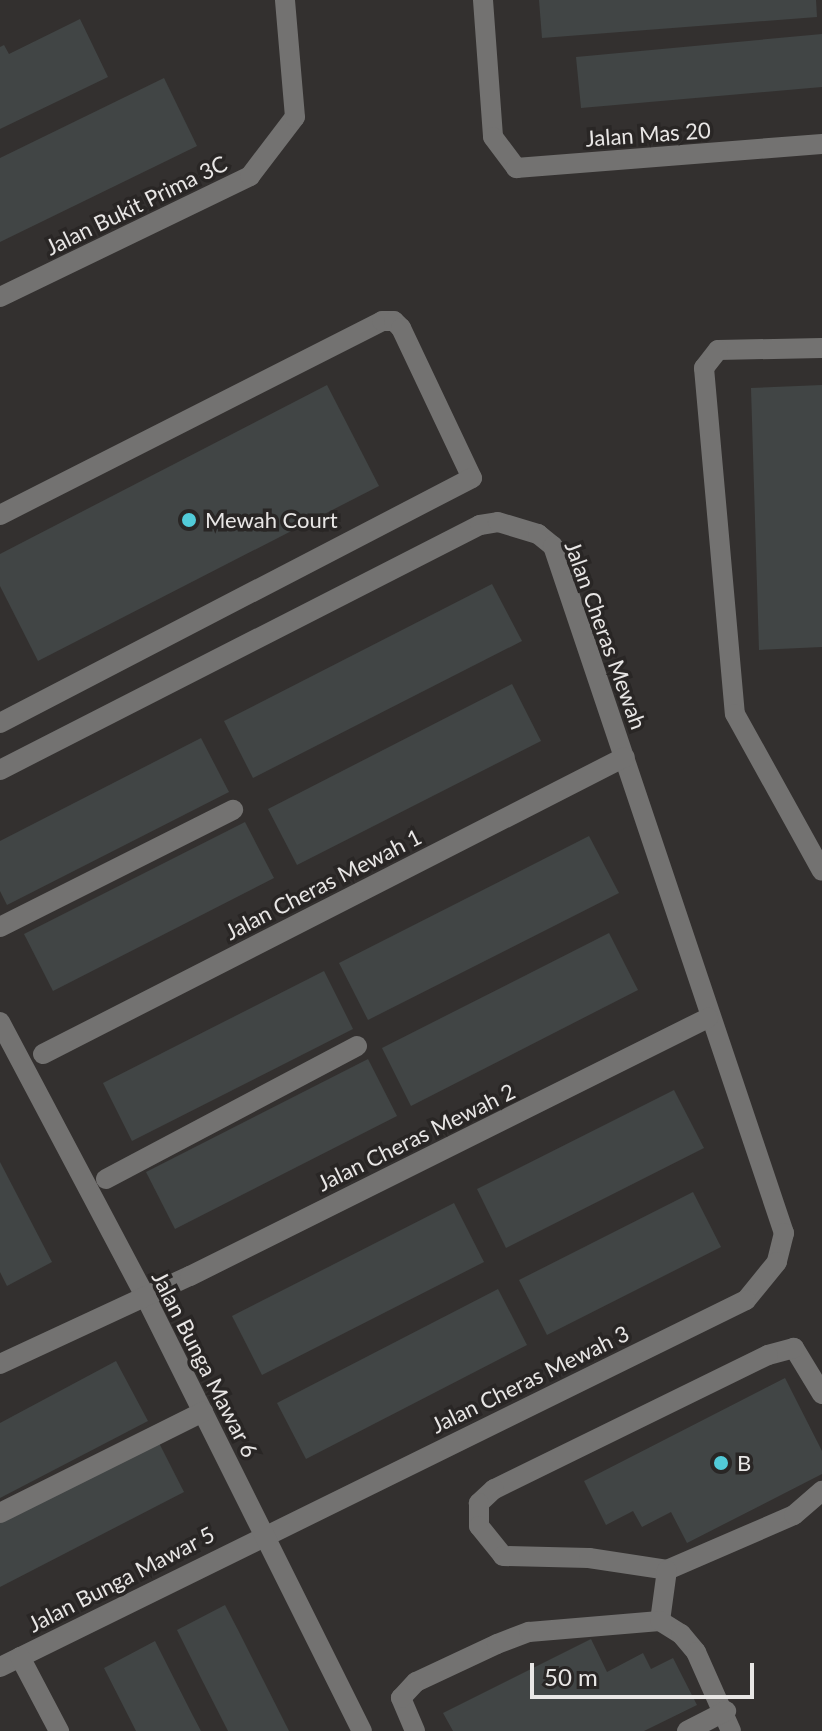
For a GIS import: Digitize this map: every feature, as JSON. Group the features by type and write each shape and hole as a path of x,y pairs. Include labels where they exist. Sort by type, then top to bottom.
{"street":[{"name":"Jalan Bukit Prima 3C","path":"0,297 250,176 295,117 285,0"},
{"name":"Jalan Mas 20","path":"483,0 493,137 516,168 822,144"},
{"path":"0,515 382,321 394,321 401,328 472,478 0,723"},
{"path":"822,348 718,350 704,368 735,714 822,871"},
{"name":"Jalan Cheras Mewah","path":"0,770 480,525 498,522 524,527 553,546 625,757 708,1018 784,1233"},
{"name":"Jalan Cheras Mewah 1","path":"43,1054 625,757"},
{"path":"0,927 233,810"},
{"name":"Jalan Cheras Mewah 2","path":"0,1364 145,1296 708,1018"},
{"name":"Jalan Bunga Mawar 6","path":"0,1022 145,1296 362,1731"},
{"path":"106,1179 357,1046"},
{"name":"Jalan Cheras Mewah 3","path":"264,1535 746,1300 777,1262 784,1233"},
{"path":"822,1394 794,1348 768,1355 494,1489 479,1503 479,1526 503,1556 589,1558 667,1570 794,1515 822,1491"},
{"path":"0,1513 203,1412"},
{"name":"Jalan Bunga Mawar 5","path":"0,1667 264,1535"},
{"path":"660,1621 667,1570"},
{"path":"415,1731 401,1698 409,1690 497,1644 529,1632 660,1621 681,1634 696,1652 726,1711 731,1731"},
{"path":"20,1657 59,1731"},
{"path":"687,1731 726,1711"}],"building":[{"path":"539,0 816,0 817,17 542,38"},
{"path":"80,19 108,77 0,129 0,47 4,45 9,54"},
{"path":"822,34 822,87 581,108 576,57"},
{"path":"164,78 197,146 0,242 0,158"},
{"name":"Mewah Court","path":"327,385 379,486 38,661 0,586 0,554"},
{"path":"822,385 822,647 759,650 751,388"},
{"path":"492,584 522,641 253,778 224,721"},
{"path":"512,684 541,741 297,865 268,809"},
{"path":"201,738 229,792 7,905 0,891 0,841"},
{"path":"245,822 274,878 53,991 24,934"},
{"path":"589,836 619,893 368,1020 339,963"},
{"path":"609,933 638,990 411,1106 382,1048"},
{"path":"324,971 353,1029 132,1141 103,1083"},
{"path":"368,1059 397,1116 175,1229 146,1172"},
{"path":"674,1090 704,1148 506,1248 477,1189"},
{"path":"0,1162 52,1262 7,1286 0,1272"},
{"path":"693,1192 721,1247 547,1335 519,1280"},
{"path":"454,1203 484,1262 262,1375 232,1316"},
{"path":"498,1289 527,1345 306,1459 277,1403"},
{"path":"116,1361 148,1421 0,1498 0,1423"},
{"name":"B","path":"785,1378 822,1451 822,1474 687,1543 671,1512 642,1527 633,1511 606,1525 584,1481"},
{"path":"158,1441 184,1492 0,1587 0,1522"},
{"path":"225,1605 289,1731 228,1731 202,1680 177,1630"},
{"path":"591,1639 607,1672 643,1653 651,1669 673,1658 697,1705 644,1731 453,1731 443,1713"},
{"path":"155,1641 201,1731 136,1731 104,1668"}],"place":[{"name":"Mewah Court","path":"189,520"},
{"name":"B","path":"721,1463"}]}
